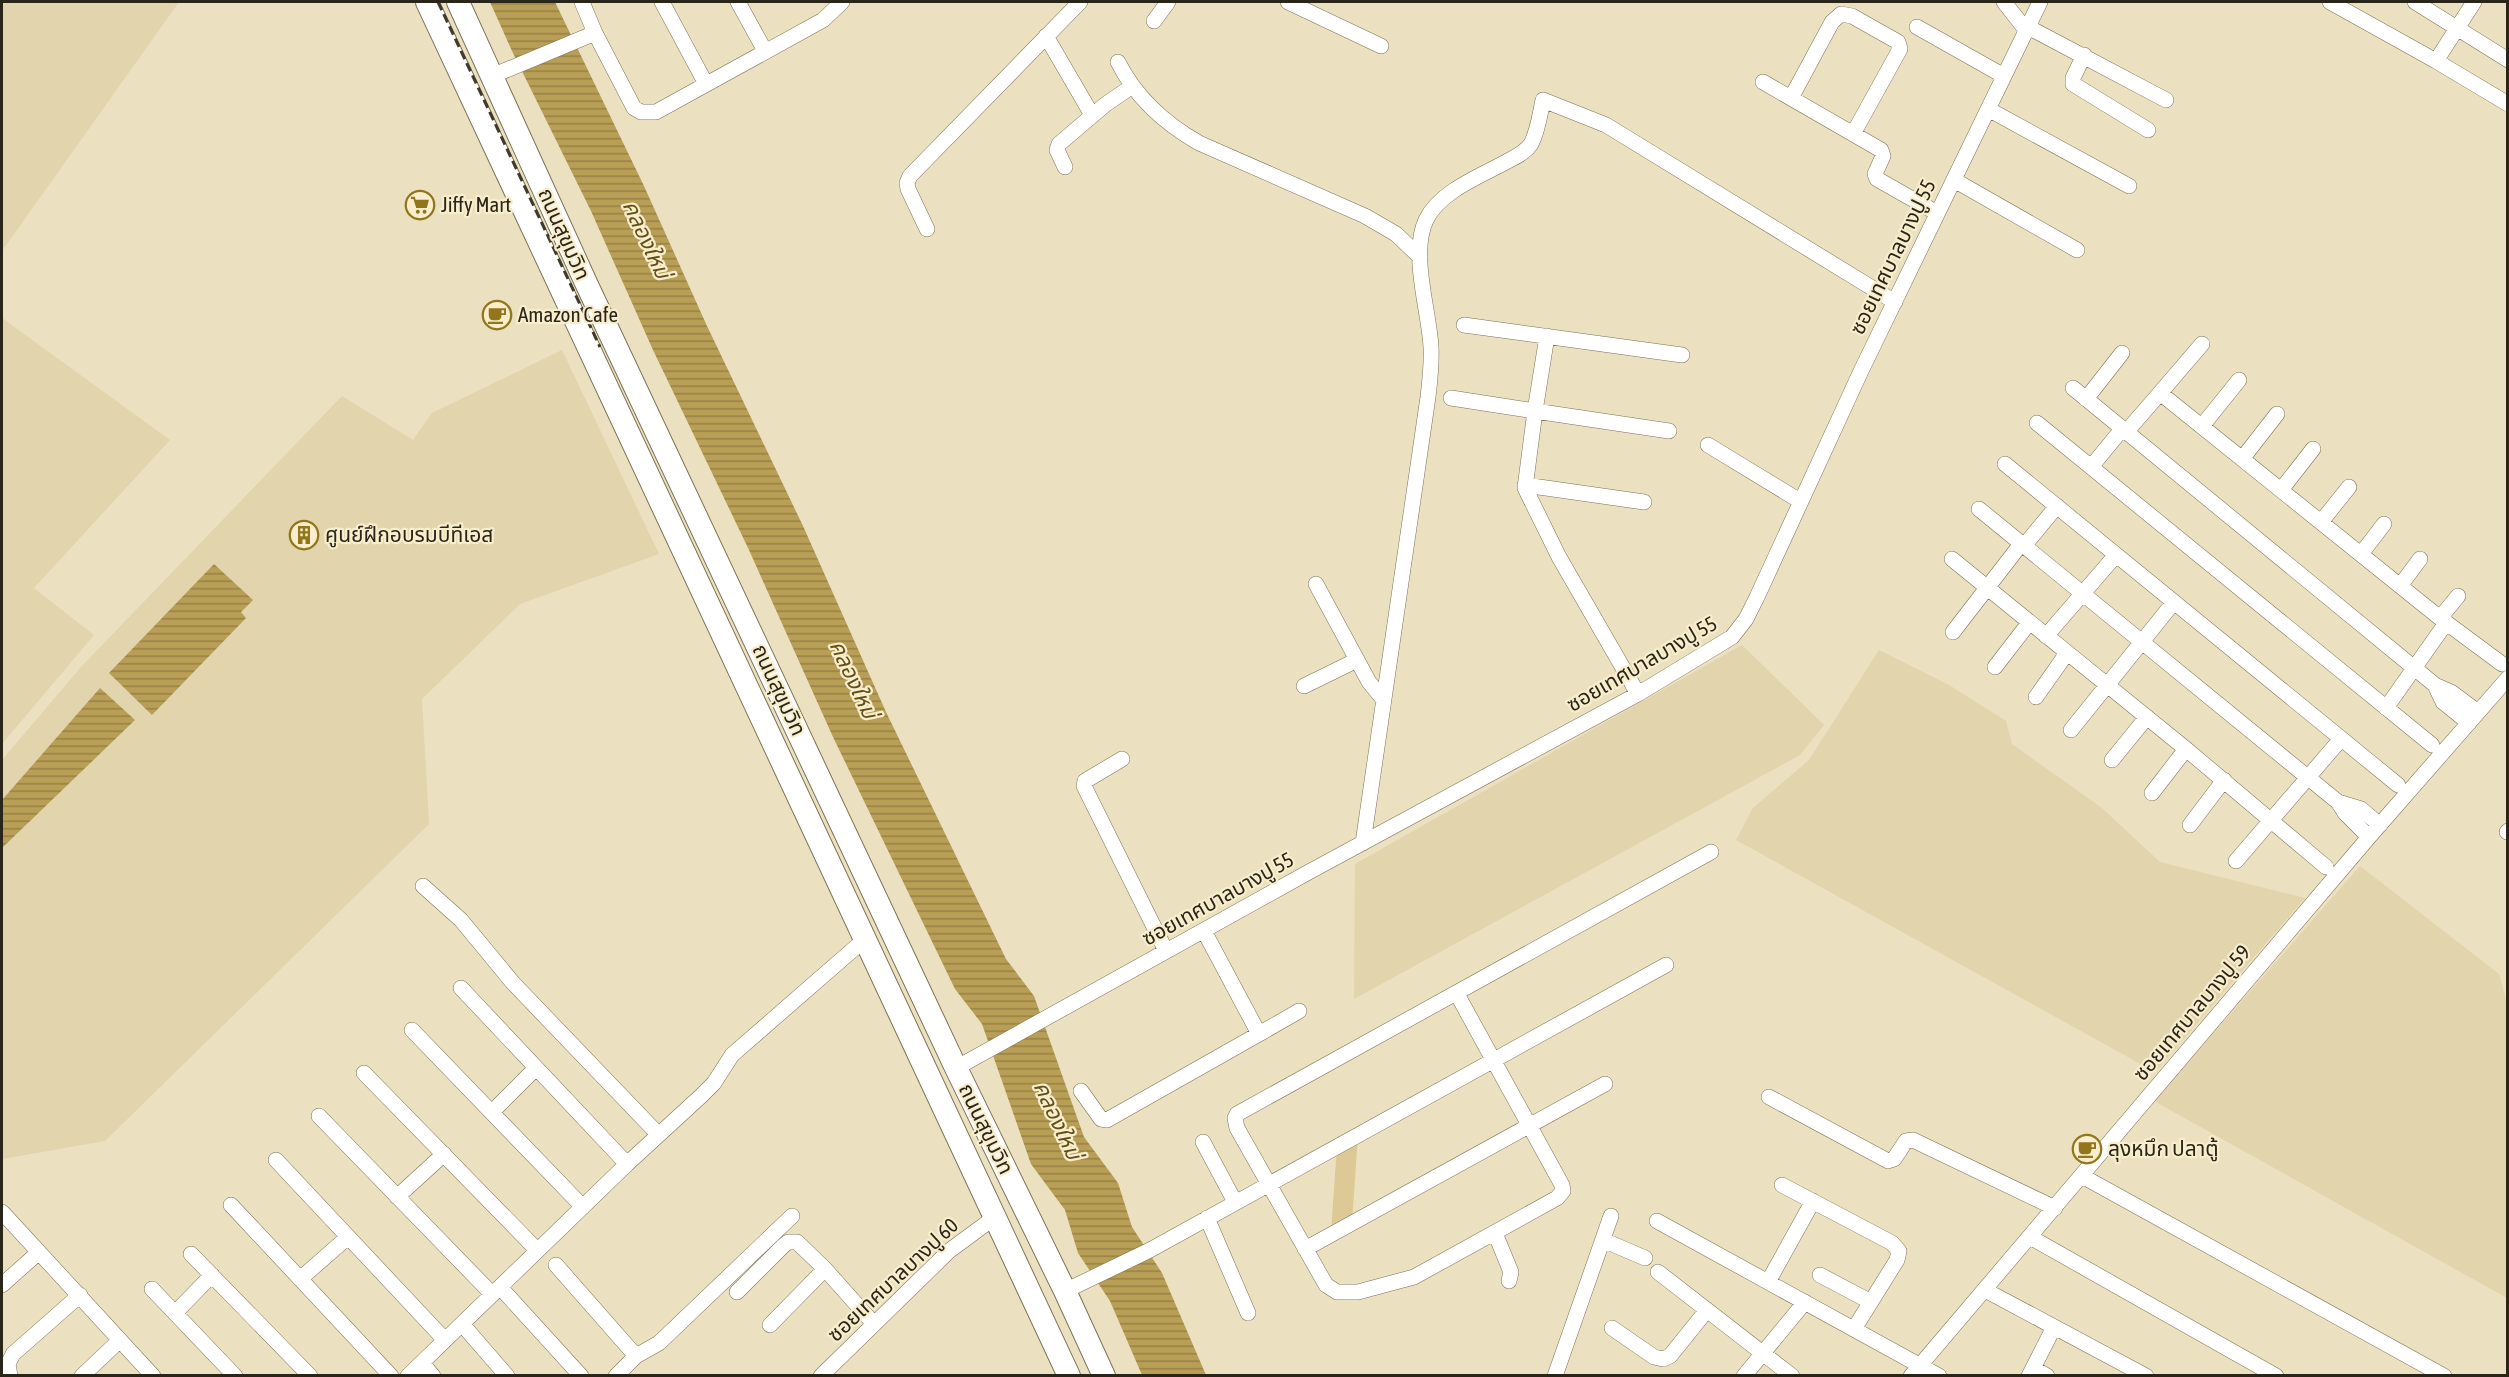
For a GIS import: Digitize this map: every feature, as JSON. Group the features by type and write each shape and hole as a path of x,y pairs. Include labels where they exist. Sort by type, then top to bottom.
{"highway":[{"name":"ถนนสุขุมวิท","path":"427,2 995,1217 1062,1372"},
{"name":"ถนนสุขุมวิท","path":"458,2 500,72 587,285 819,773 956,1068 1104,1376"},
{"path":"792,786 819,773"}],"street":[{"path":"582,2 590,36 634,108 641,112 656,112 823,20 842,2"},
{"path":"662,2 706,84"},
{"path":"738,2 765,51"},
{"path":"927,229 908,189 907,183 910,177 1080,2"},
{"path":"1154,21 1168,2"},
{"path":"1288,2 1381,46"},
{"path":"2004,2 2027,28 2084,55 2166,100"},
{"name":"ซอยเทศบาลบางปู 55","path":"956,1068 1638,694 1722,644 1739,630 1757,597 1800,501 2040,2"},
{"path":"2330,2 2508,104"},
{"path":"2415,2 2508,60"},
{"path":"2436,61 2474,2"},
{"path":"1791,98 1832,22 1841,14 1852,16 1888,36 1898,42 1900,48 1853,134"},
{"path":"1917,27 2004,76"},
{"path":"500,72 590,36"},
{"path":"1046,36 1092,115"},
{"path":"2084,55 2073,78 2073,84 2148,130"},
{"path":"1118,62 1131,87 1180,132 1365,216 1396,234 1420,257"},
{"path":"1763,82 1881,150 1883,156 1875,174 1877,179 1937,213"},
{"path":"1065,167 1058,155 1057,146 1092,115 1131,87"},
{"path":"1363,843 1431,370 1431,348 1420,257 1421,236 1425,221 1444,198 1525,151 1532,143 1543,100 1606,125 1895,302"},
{"path":"1988,109 2129,186"},
{"path":"1954,180 2077,250"},
{"path":"1464,325 1682,356"},
{"path":"1547,336 1525,485 1559,557 1638,694"},
{"path":"2091,466 2160,393 2202,344"},
{"path":"2086,399 2122,352"},
{"path":"2202,426 2239,380"},
{"path":"2073,388 2415,668 2435,686 2443,702 2473,717"},
{"path":"2160,393 2443,621 2502,664"},
{"path":"1451,398 1669,431"},
{"path":"2242,459 2277,414"},
{"path":"2037,423 2432,745"},
{"path":"1708,445 1800,501"},
{"path":"2281,490 2313,449"},
{"path":"2005,464 2398,785"},
{"path":"1525,485 1644,502"},
{"path":"2321,522 2349,487"},
{"path":"1953,632 2057,506"},
{"path":"1979,509 2338,802 2345,813 2369,837"},
{"path":"2361,554 2384,524"},
{"path":"2046,636 2116,555"},
{"path":"1952,559 2224,780 2326,867"},
{"path":"2400,586 2420,559"},
{"path":"1316,584 1369,682 1383,699"},
{"path":"2386,708 2415,668 2458,596"},
{"path":"2072,730 2174,602"},
{"path":"1995,667 2029,623"},
{"path":"2036,697 2067,653"},
{"path":"1304,686 1357,660"},
{"name":"ซอยเทศบาลบางปู 59","path":"1916,1370 2369,837 2508,678"},
{"path":"2112,760 2146,717"},
{"path":"2236,861 2341,739"},
{"path":"2151,793 2186,749"},
{"path":"1122,759 1085,781 1084,786 1166,951"},
{"path":"2190,825 2224,780"},
{"path":"2338,802 2361,808 2380,825"},
{"path":"1457,994 1562,1185 1563,1191 1557,1198 1414,1277 1358,1292 1337,1292 1326,1285 1268,1184 1234,1122 1238,1114 1711,852"},
{"path":"423,886 454,913 513,983 658,1134"},
{"path":"1204,931 1259,1034"},
{"path":"408,1376 658,1134 714,1083 732,1055 864,940"},
{"path":"1065,1291 1150,1250 1665,964"},
{"path":"461,988 627,1164"},
{"path":"1081,1091 1101,1119 1107,1120 1299,1011"},
{"path":"412,1030 583,1207"},
{"path":"492,1112 536,1068"},
{"path":"364,1073 537,1250"},
{"path":"1305,1249 1605,1084"},
{"path":"1769,1097 1888,1161 1894,1159 1906,1141 1913,1140 2055,1208"},
{"path":"319,1116 397,1197 581,1376"},
{"path":"1203,1142 1235,1202"},
{"path":"397,1197 444,1154"},
{"path":"276,1160 445,1340"},
{"path":"2082,1176 2444,1376"},
{"path":"1782,1185 1896,1247 1899,1256 1854,1329"},
{"path":"1768,1282 1813,1201"},
{"path":"231,1205 391,1376"},
{"path":"2,1212 153,1376"},
{"path":"616,1376 636,1356 659,1343 792,1216"},
{"path":"1555,1376 1611,1216"},
{"name":"ซอยเทศบาลบางปู 60","path":"821,1376 949,1251 995,1217"},
{"path":"1207,1218 1248,1313"},
{"path":"1657,1221 1854,1329 1916,1370 1939,1376"},
{"path":"1495,1233 1511,1272 1509,1281"},
{"path":"300,1279 348,1237"},
{"path":"2030,1237 2276,1376"},
{"path":"1603,1240 1645,1258"},
{"path":"737,1292 788,1242 801,1244 874,1324"},
{"path":"2,1285 39,1252"},
{"path":"190,1254 310,1376"},
{"path":"556,1265 636,1356"},
{"path":"770,1325 825,1269"},
{"path":"1658,1272 1792,1376"},
{"path":"175,1313 212,1275"},
{"path":"1820,1275 1871,1302"},
{"path":"152,1289 236,1376"},
{"path":"1985,1290 2146,1376"},
{"path":"10,1376 8,1364 13,1354 80,1295"},
{"path":"1744,1376 1805,1302"},
{"path":"1612,1328 1654,1357 1663,1359 1670,1356 1707,1310"},
{"path":"462,1324 507,1376"},
{"path":"2047,1376 2031,1372 2054,1326"},
{"path":"82,1376 120,1340"},
{"path":"422,1363 433,1376"}],"shaded area":[{"path":"2,2 179,2 2,251"},
{"path":"2,318 170,440 34,588 94,635 2,744"},
{"path":"562,350 659,554 520,604 422,699 429,824 105,1141 2,1159 2,760 81,667 342,396 413,440 432,413"},
{"path":"1742,645 1824,725 1800,755 1354,999 1355,864"},
{"path":"1879,650 1949,685 2006,721 2012,744 2102,808 2160,862 2305,898 2155,1072 1736,840 1753,808 1809,760"},
{"path":"2360,866 2499,974 2508,1006 2507,1298 2154,1101"},
{"path":"1358,1135 1352,1222 1331,1233 1337,1146"}],"water":[{"name":"คลองใหม่","path":"490,2 555,2 803,526 886,712 1006,959 1034,996 1084,1137 1118,1183 1132,1227 1162,1273 1206,1375 1142,1375 1110,1301 1078,1253 1065,1210 1031,1164 982,1024 955,989 833,737 749,550 653,350 591,211"},
{"path":"214,564 253,600 241,612 246,618 152,715 109,673"},
{"path":"100,688 135,720 2,848 2,800"}],"railway":[{"path":"438,2 600,347"}],"place":[{"name":"Jiffy Mart","path":"420,205"},
{"name":"Amazon Cafe","path":"497,315"},
{"name":"ศูนย์ฝึกอบรมบีทีเอส","path":"304,535"},
{"name":"ลุงหมึก ปลาตู้","path":"2087,1149"}]}
